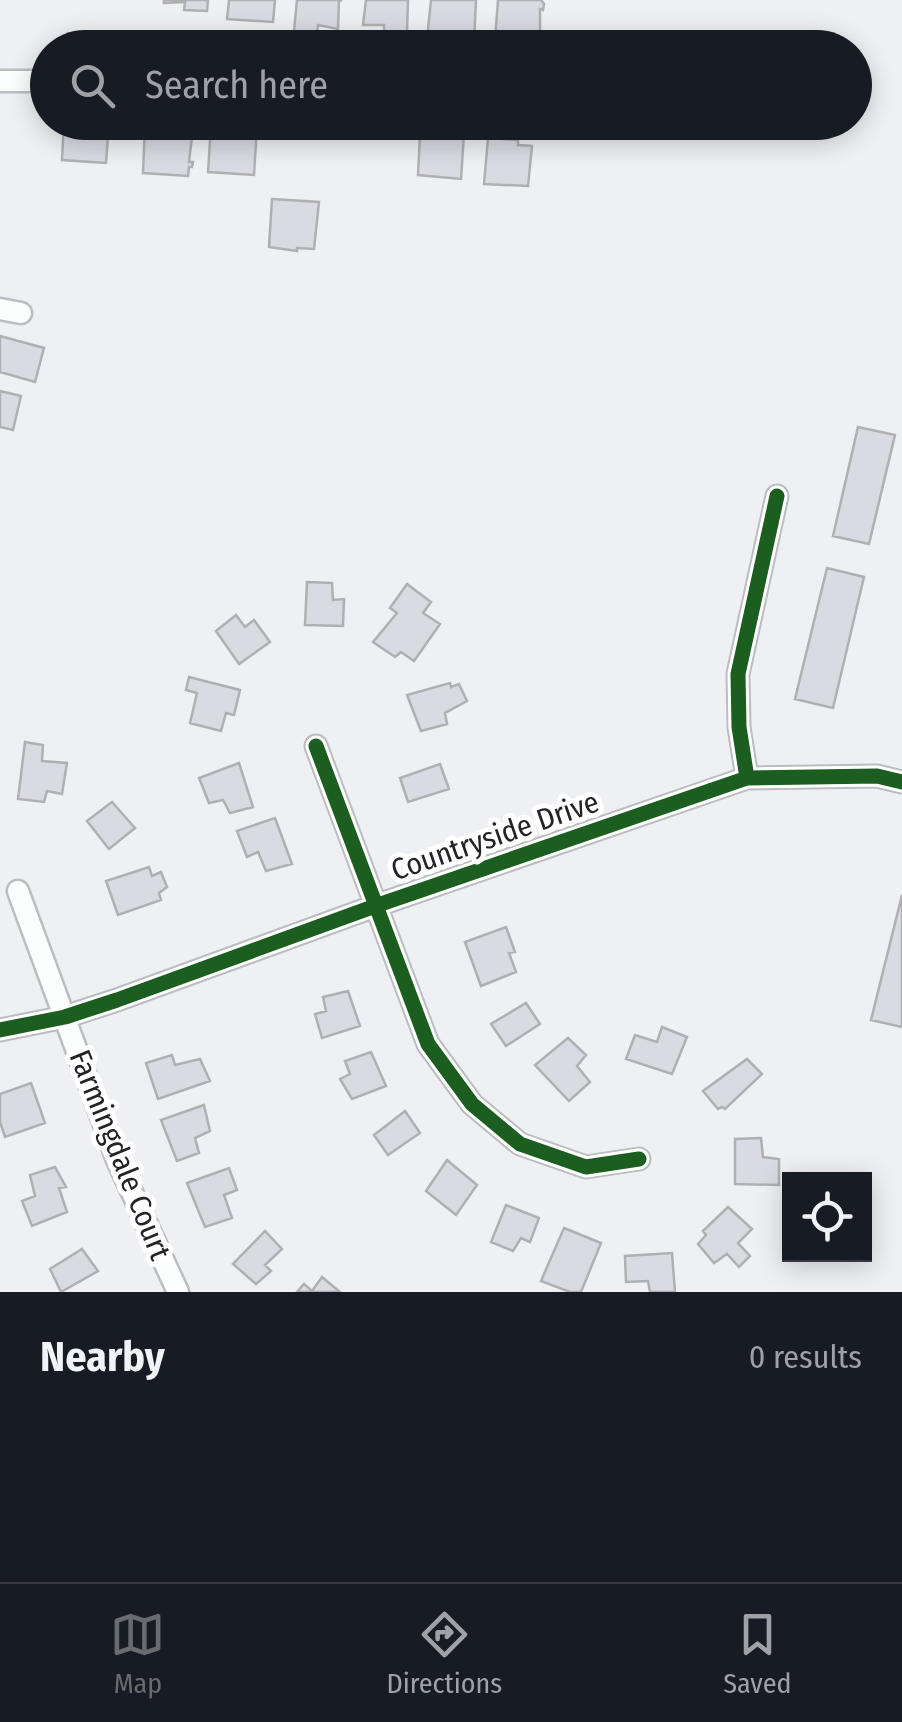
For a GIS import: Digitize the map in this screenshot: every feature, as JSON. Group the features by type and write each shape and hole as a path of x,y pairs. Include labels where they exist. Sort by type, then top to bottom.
{"street":[{"path":"0,81 30,81"},
{"path":"747,778 738,674 777,496"},
{"path":"316,746 428,1044 472,1104 520,1144 586,1167 639,1159"},
{"name":"Countryside Drive","path":"0,1030 65,1017 747,778 877,776 902,782"},
{"name":"Farmingdale Court","path":"18,891 117,1160 178,1292"}],"building":[{"path":"164,0 208,0 207,11 184,10 185,2"},
{"path":"229,0 275,0 273,22 227,19"},
{"path":"297,0 342,0 338,29 318,25 317,30 294,30"},
{"path":"366,0 408,0 407,30 363,25"},
{"path":"431,0 476,0 475,30 428,30"},
{"path":"498,0 541,0 544,4 540,9 540,30 496,30"},
{"path":"63,140 108,140 106,163 62,160"},
{"path":"144,140 192,140 189,162 193,162 188,176 143,173"},
{"path":"210,140 256,140 254,175 208,172"},
{"path":"420,140 464,140 461,179 418,175"},
{"path":"488,140 518,140 518,145 532,146 528,186 484,184"},
{"path":"272,199 319,202 314,249 269,247"},
{"path":"0,336 44,348 35,382 0,372"},
{"path":"0,391 21,396 13,430 0,427"},
{"path":"858,427 895,435 869,544 833,536"},
{"path":"827,568 864,577 833,708 795,699"},
{"path":"307,582 332,583 333,600 344,599 343,626 305,625"},
{"path":"407,584 431,602 423,613 440,624 414,661 401,652 395,657 373,642 397,613 390,608"},
{"path":"236,615 245,627 254,620 270,642 239,664 216,631"},
{"path":"189,677 240,690 234,715 226,713 221,731 190,723 197,693 186,690"},
{"path":"450,683 451,687 459,684 467,701 445,713 447,724 421,731 407,695"},
{"path":"25,742 43,745 42,761 67,763 62,794 47,791 44,802 18,799"},
{"path":"239,763 253,807 230,813 223,800 209,803 199,778"},
{"path":"440,764 449,789 408,802 400,778"},
{"path":"112,802 135,828 109,849 87,821"},
{"path":"275,818 292,864 266,871 258,852 247,857 237,831"},
{"path":"149,867 152,876 161,872 167,887 159,893 161,900 118,915 106,881"},
{"path":"902,895 902,1027 871,1020"},
{"path":"506,927 515,952 509,953 516,972 481,986 465,942"},
{"path":"348,991 360,1026 322,1038 315,1014 326,1011 323,997"},
{"path":"526,1003 540,1024 506,1046 491,1024"},
{"path":"662,1027 687,1037 672,1074 626,1059 635,1035 657,1042"},
{"path":"568,1038 586,1055 577,1066 590,1082 569,1101 535,1065"},
{"path":"371,1052 386,1086 352,1099 340,1079 350,1074 345,1061"},
{"path":"172,1055 175,1065 200,1059 210,1081 158,1099 146,1063"},
{"path":"747,1059 762,1074 725,1109 718,1109 703,1091"},
{"path":"31,1083 45,1123 5,1137 0,1122 0,1094"},
{"path":"204,1105 210,1131 195,1138 199,1153 177,1161 161,1120"},
{"path":"405,1111 420,1133 388,1155 374,1135"},
{"path":"761,1138 763,1157 779,1159 779,1185 735,1184 735,1139"},
{"path":"447,1160 477,1185 456,1215 426,1191"},
{"path":"55,1167 66,1187 59,1188 67,1212 32,1226 22,1201 35,1196 30,1175"},
{"path":"229,1168 237,1190 224,1195 232,1218 205,1227 187,1183"},
{"path":"506,1205 539,1218 530,1242 521,1238 513,1251 491,1242"},
{"path":"728,1207 752,1229 738,1243 750,1256 739,1267 727,1254 714,1263 698,1244 706,1235 703,1231"},
{"path":"564,1228 601,1243 581,1292 541,1281"},
{"path":"265,1231 282,1249 265,1265 271,1271 256,1284 233,1264"},
{"path":"82,1249 98,1271 61,1292 50,1269"},
{"path":"672,1253 675,1292 650,1292 648,1281 626,1282 625,1256"},
{"path":"322,1277 340,1292 297,1292 304,1284 312,1291"}],"cycle path":[{"path":"747,778 739,727 738,674 777,496"},
{"path":"316,746 428,1044 472,1104 520,1144 586,1167 639,1159"},
{"path":"0,1030 65,1017 117,1000 747,778 877,776 902,782"}]}
